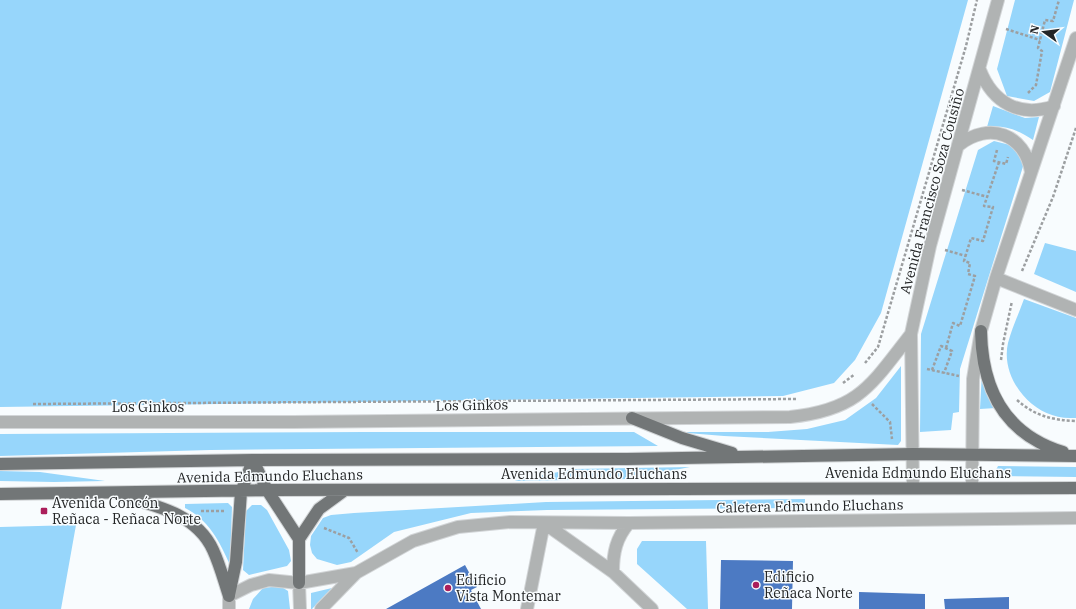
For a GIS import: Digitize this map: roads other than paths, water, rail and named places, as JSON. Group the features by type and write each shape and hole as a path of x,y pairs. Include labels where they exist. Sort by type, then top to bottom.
{"main road":[{"path":"981,331 982,355 985,374 991,391 1002,410 1024,433 1054,449 1076,455"},
{"path":"632,418 682,438 742,456"},
{"name":"Avenida Edmundo Eluchans","path":"0,464 253,460 627,459 913,454 1076,455"},
{"path":"253,460 268,490 299,539 299,583"},
{"path":"229,596 236,562 241,492 253,460"},
{"name":"Avenida Edmundo Eluchans","path":"0,494 241,492 268,490 972,487 1076,488"},
{"path":"299,539 319,509 346,490"},
{"path":"112,493 176,513 188,521 205,537 213,549 229,596"}],"street":[{"name":"Avenida Francisco Soza Cousiño","path":"913,488 911,334 930,246 946,187 960,145 998,0"},
{"path":"972,487 973,379 981,331 996,278 1074,51 1076,38"},
{"path":"980,70 991,92 1006,103 1022,110 1035,111 1054,106"},
{"path":"960,145 974,135 983,133 1002,134 1013,140 1026,154 1032,174"},
{"path":"996,278 1076,310"},
{"name":"Los Ginkos","path":"0,422 301,422 790,417 829,410 851,400 876,379 911,334"},
{"name":"Caletera Edmundo Eluchans","path":"356,573 413,541 458,527 510,522 629,523 1076,518"},
{"path":"527,609 544,523 613,572 652,609"},
{"path":"613,572 613,554 620,534 629,523"},
{"path":"229,609 229,596 251,585 269,580 299,583 356,573"},
{"path":"321,609 356,573"},
{"path":"299,583 300,609"}],"place":[{"name":"Avenida Concón Reñaca - Reñaca Norte","path":"44,511"},
{"name":"Edificio Reñaca Norte","path":"756,585"},
{"name":"Edificio Vista Montemar","path":"448,588"}]}
